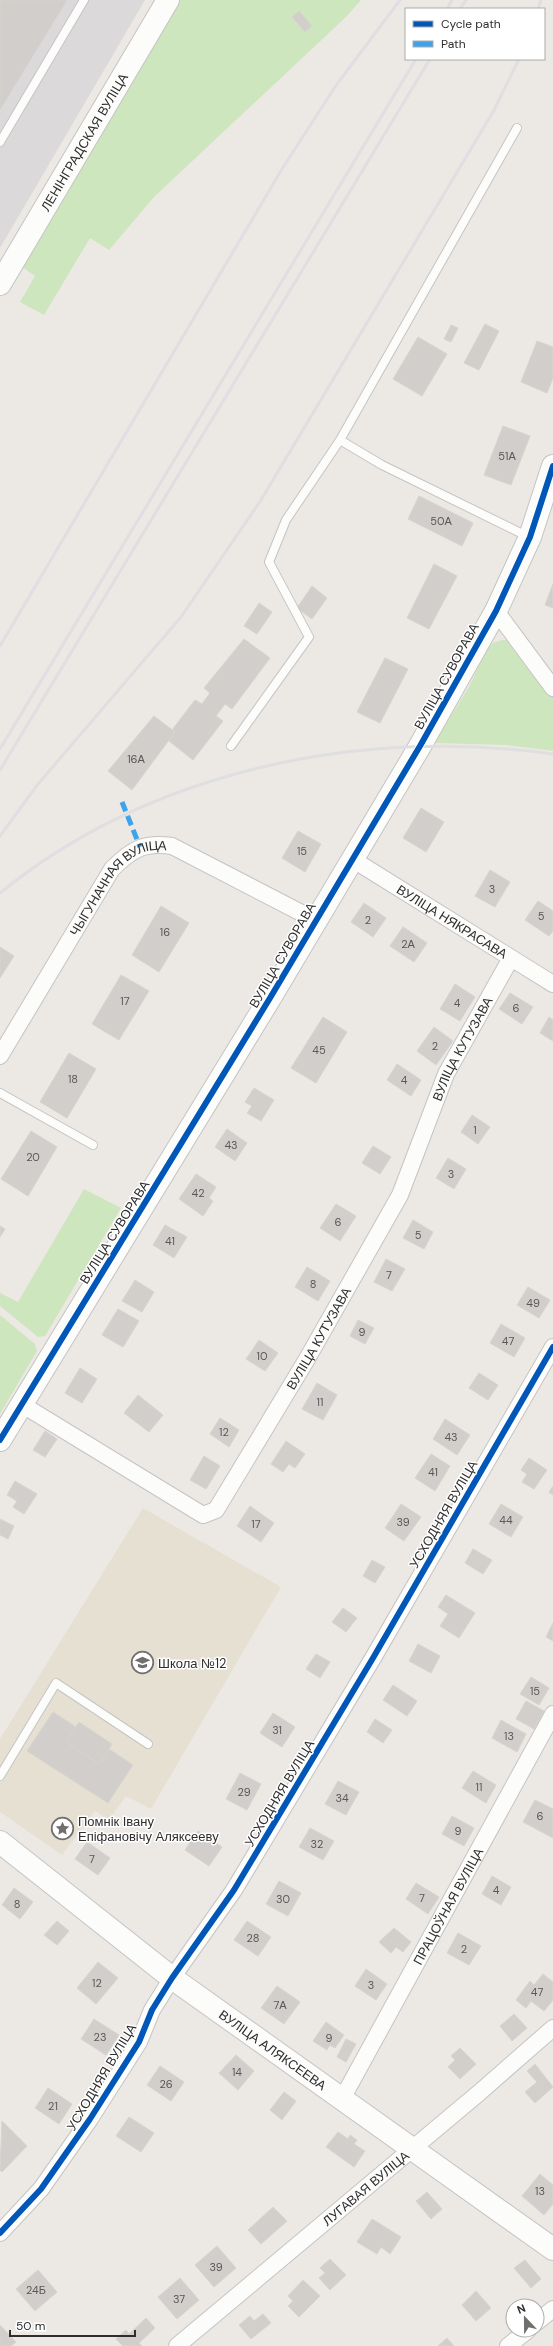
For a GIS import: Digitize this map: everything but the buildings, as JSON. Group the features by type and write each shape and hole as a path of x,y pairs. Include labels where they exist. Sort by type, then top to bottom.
{"street":[{"name":"ЛЕНІНГРАДСКАЯ ВУЛІЦА","path":"0,284 168,0"},
{"name":"ВУЛІЦА СУВОРАВА","path":"0,1440 270,998 315,920 420,746 496,610 530,537 553,466"},
{"path":"496,610 553,688"},
{"name":"ЧЫГУНАЧНАЯ ВУЛІЦА","path":"0,1056 112,869 125,856 140,847 156,844 172,846 315,920"},
{"name":"ВУЛІЦА НЯКРАСАВА","path":"352,858 553,984"},
{"name":"ВУЛІЦА КУТУЗАВА","path":"21,1404 202,1515 216,1510 307,1359 400,1195 446,1074 511,958"},
{"name":"УСХОДНЯЯ ВУЛІЦА","path":"0,2234 42,2189 90,2119 139,2042 152,2010 172,1978 234,1890 373,1658 553,1347"},
{"name":"ПРАЦОЎНАЯ ВУЛІЦА","path":"342,2099 553,1714"},
{"name":"ВУЛІЦА АЛЯКСЕЕВА","path":"0,1842 172,1978 553,2249"},
{"name":"ЛУГАВАЯ ВУЛІЦА","path":"177,2346 412,2150 553,2028"},
{"path":"545,2316 553,2309"},
{"path":"508,2346 518,2338"}],"lane":[{"path":"0,142 84,0"},
{"path":"231,746 309,637 269,562 286,520 340,440 517,128"},
{"path":"340,440 382,465 530,537"},
{"path":"0,1093 93,1145"},
{"path":"0,1776 56,1683 148,1744"}],"shaded area":[{"path":"0,0 145,0 0,248"},
{"name":"Школа №12","path":"143,1508 281,1587 151,1809 126,1796 109,1820 95,1811 62,1855 0,1812 0,1739"}],"green space":[{"path":"178,0 361,0 347,16 155,196 109,250 90,238 44,315 20,302 35,276 22,267"},
{"path":"502,640 509,640 553,696 553,751 507,745 434,743 469,687 486,650 493,643"},
{"path":"84,1189 121,1208 45,1336 38,1337 0,1306 0,1293 18,1302"},
{"path":"0,1315 35,1344 37,1351 0,1414"}],"railway":[{"path":"0,646 282,169 337,84 400,0"},
{"path":"448,8 452,0"},
{"path":"461,8 466,0"},
{"path":"538,8 541,0"},
{"path":"0,749 415,60"},
{"path":"0,770 429,60"},
{"path":"0,836 38,784 181,617 261,500 493,112 519,60"},
{"path":"0,893 60,850 124,815 192,788 262,767 334,754 407,747 480,747 553,754"}],"marked path":[{"path":"122,802 140,847"}],"cycle path":[{"path":"0,1440 270,998 420,746 496,611 530,537 553,466"},
{"path":"0,2233 41,2189 90,2119 139,2042 152,2010 172,1978 234,1890 373,1658 553,1347"}],"place":[{"name":"Школа №12","path":"142,1663"},
{"name":"Помнік Івану Епіфановічу Аляксееву","path":"62,1828"}]}
